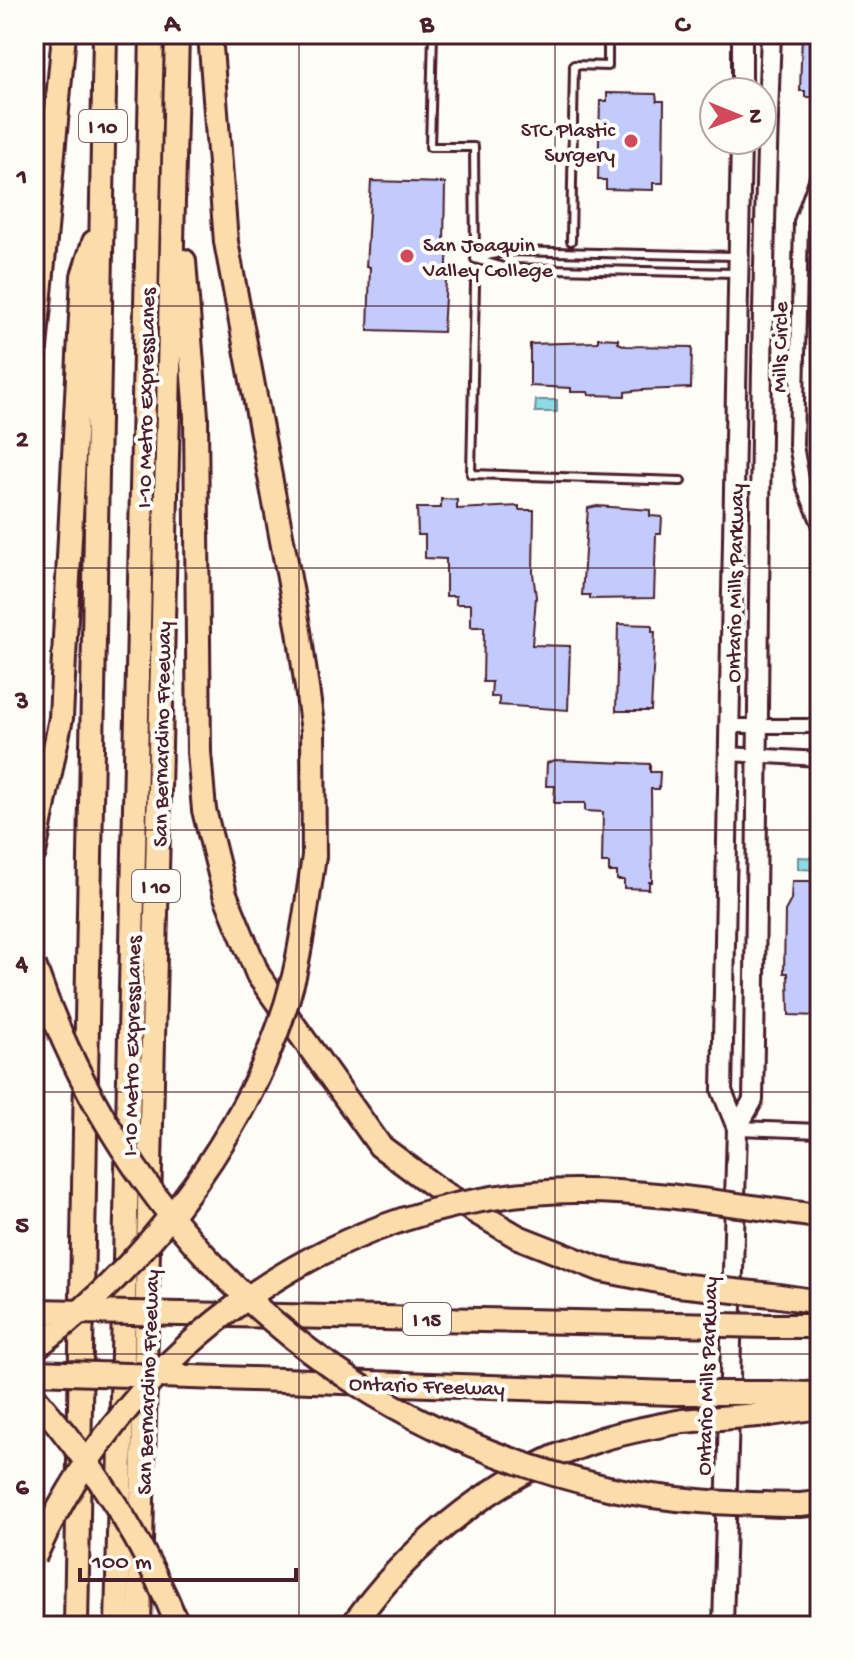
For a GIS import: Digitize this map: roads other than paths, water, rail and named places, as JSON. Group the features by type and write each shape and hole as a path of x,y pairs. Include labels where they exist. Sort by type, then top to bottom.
{"highway":[{"path":"34,359 64,34"},
{"name":"I 10","path":"76,1626 105,34"},
{"name":"I-10 Metro ExpressLanes","path":"117,1626 152,34"},
{"name":"San Bernardino Freeway","path":"139,1626 177,34"},
{"path":"34,1349 145,1249 195,1184 258,1078 294,977 314,856 311,716 299,631 226,242 210,34"},
{"path":"174,145 196,416 199,752 204,810 225,894 258,975 380,1146 442,1192 518,1237 602,1270 678,1285 820,1302"},
{"path":"34,853 61,718 83,276 101,218"},
{"path":"34,965 72,1063 137,1174 220,1273 318,1359 428,1425 486,1451 547,1472 670,1499 810,1504"},
{"path":"34,1558 54,1515 87,1458 167,1363 213,1322 268,1283 329,1250 387,1225 446,1208 511,1196 575,1191 636,1194 815,1216"},
{"name":"I 15","path":"34,1311 820,1326"},
{"name":"Ontario Freeway","path":"34,1372 673,1393 768,1403 820,1394"},
{"path":"34,1396 113,1495 160,1581 178,1626"},
{"path":"352,1626 393,1574 431,1538 507,1483 560,1456 604,1438 768,1403 820,1407"}],"main road":[{"path":"742,34 742,76"},
{"name":"Ontario Mills Parkway","path":"737,1128 753,1100 755,726 764,212 771,34"},
{"name":"Ontario Mills Parkway","path":"723,1626 737,1128 722,1091 741,156"}],"street":[{"name":"Mills Circle","path":"820,169 801,222 796,445 803,485 820,525"},
{"path":"729,726 820,726"},
{"path":"728,754 820,759"},
{"path":"737,1128 820,1131"}],"lane":[{"path":"433,34 430,147 474,147 475,259"},
{"path":"571,241 574,65 608,66 608,34"},
{"path":"475,259 508,251 739,264"},
{"path":"475,259 507,268 739,264"},
{"path":"475,284 471,474 681,481"}],"water":[{"path":"536,400 557,400 557,412 535,412"},
{"path":"798,857 820,858 820,870 798,869"}],"place":[{"name":"STC Plastic Surgery","path":"631,141"},
{"name":"San Joaquin Valley College","path":"407,256"}]}
